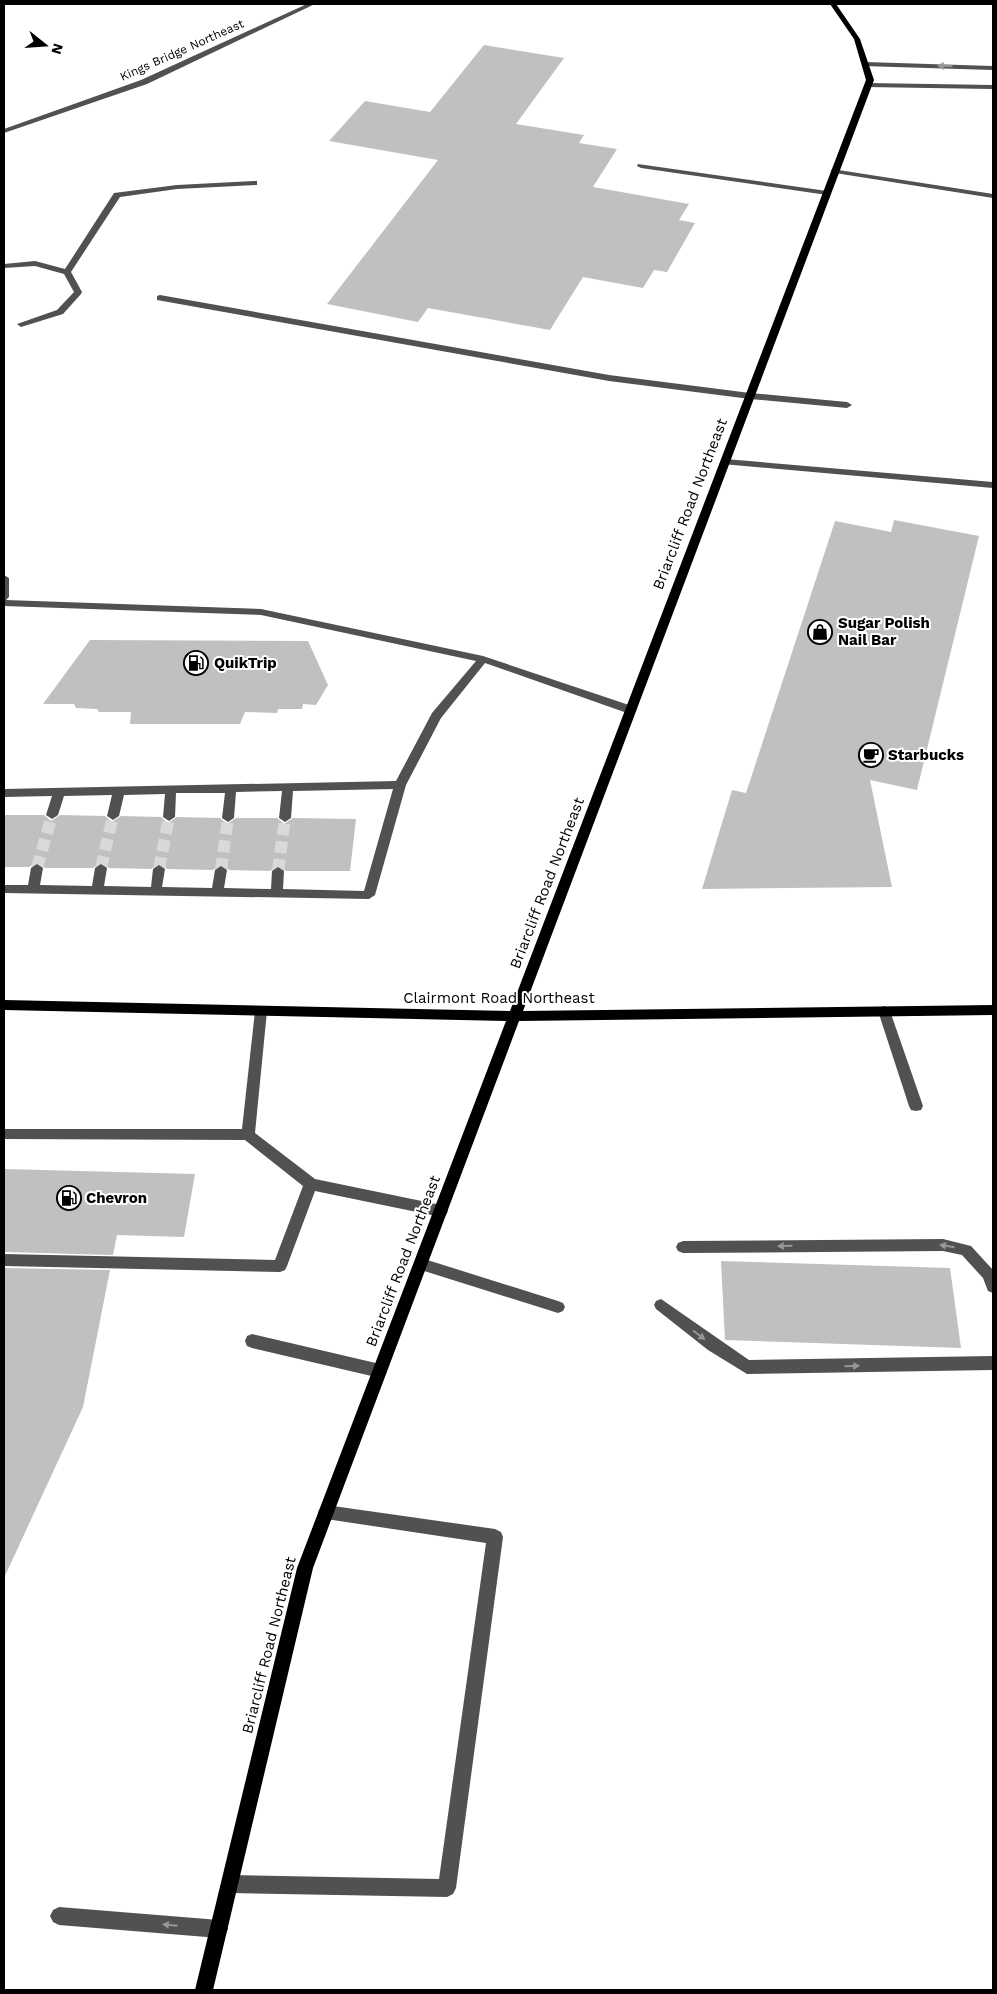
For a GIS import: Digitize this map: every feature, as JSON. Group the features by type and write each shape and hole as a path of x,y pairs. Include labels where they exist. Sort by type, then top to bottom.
{"main road":[{"name":"Briarcliff Road Northeast","path":"204,1990 305,1568 870,80 857,39 833,4"},
{"name":"Clairmont Road Northeast","path":"4,1006 515,1016 993,1010"}],"street":[{"name":"Kings Bridge Northeast","path":"4,131 144,82 312,4"},
{"path":"865,64 993,68"},
{"path":"868,85 993,86"},
{"path":"640,166 827,193"},
{"path":"835,171 993,196"},
{"path":"67,272 117,195 177,186 254,184"},
{"path":"4,266 35,263 67,272 78,292 60,312 21,324"},
{"path":"160,298 609,378 750,396 847,405"},
{"path":"725,462 993,485"},
{"path":"4,578 4,597"},
{"path":"4,603 260,612 483,659 631,710"},
{"path":"4,889 369,895 400,785 436,716 483,659"},
{"path":"4,794 400,785"},
{"path":"228,818 231,788"},
{"path":"285,818 288,788"},
{"path":"113,816 119,790"},
{"path":"169,817 171,790"},
{"path":"52,815 59,792"},
{"path":"33,889 37,868"},
{"path":"97,890 101,868"},
{"path":"156,891 159,869"},
{"path":"217,892 221,870"},
{"path":"277,894 278,871"},
{"path":"248,1135 261,1011"},
{"path":"884,1011 916,1106"},
{"path":"4,1134 248,1135 311,1184 441,1211"},
{"path":"4,1260 280,1266 311,1184"},
{"path":"683,1247 943,1245 966,1250 989,1275 993,1287"},
{"path":"421,1264 558,1307"},
{"path":"661,1306 713,1345 747,1367 993,1363"},
{"path":"252,1341 380,1371"},
{"path":"230,1884 447,1888 495,1537 326,1512"},
{"path":"59,1916 219,1929"}],"building":[{"path":"484,45 564,58 516,124 584,135 579,143 617,149 593,187 689,204 679,220 695,223 667,272 654,270 643,288 583,277 550,330 428,308 418,322 327,304 438,160 329,141 365,101 430,112"},
{"path":"894,520 979,536 917,790 870,780 892,887 702,889 732,790 746,793 835,521 891,532"},
{"name":"QuikTrip","path":"90,640 308,641 328,685 316,705 303,704 302,709 278,709 277,713 245,712 240,724 130,724 131,712 99,712 97,709 76,708 74,704 43,704"},
{"path":"4,815 44,815 51,821 60,815 105,816 112,822 121,816 161,817 168,823 177,817 220,818 227,824 236,818 277,818 284,824 293,818 356,819 350,871 286,871 279,865 270,871 229,870 222,864 213,870 167,869 160,863 151,869 109,868 102,862 93,868 45,868 38,862 29,867 4,867"},
{"path":"4,1169 195,1174 184,1237 117,1235 113,1255 4,1252"},
{"path":"721,1261 950,1268 961,1348 725,1340"},
{"path":"4,1268 110,1270 83,1407 4,1578"}],"tunnel":[{"path":"37,868 52,815"},
{"path":"101,868 113,816"},
{"path":"159,869 169,817"},
{"path":"221,870 228,818"},
{"path":"278,871 285,818"}],"place":[{"name":"Sugar Polish Nail Bar","path":"820,632"},
{"name":"QuikTrip","path":"196,663"},
{"name":"Starbucks","path":"871,755"},
{"name":"Chevron","path":"69,1198"}]}
